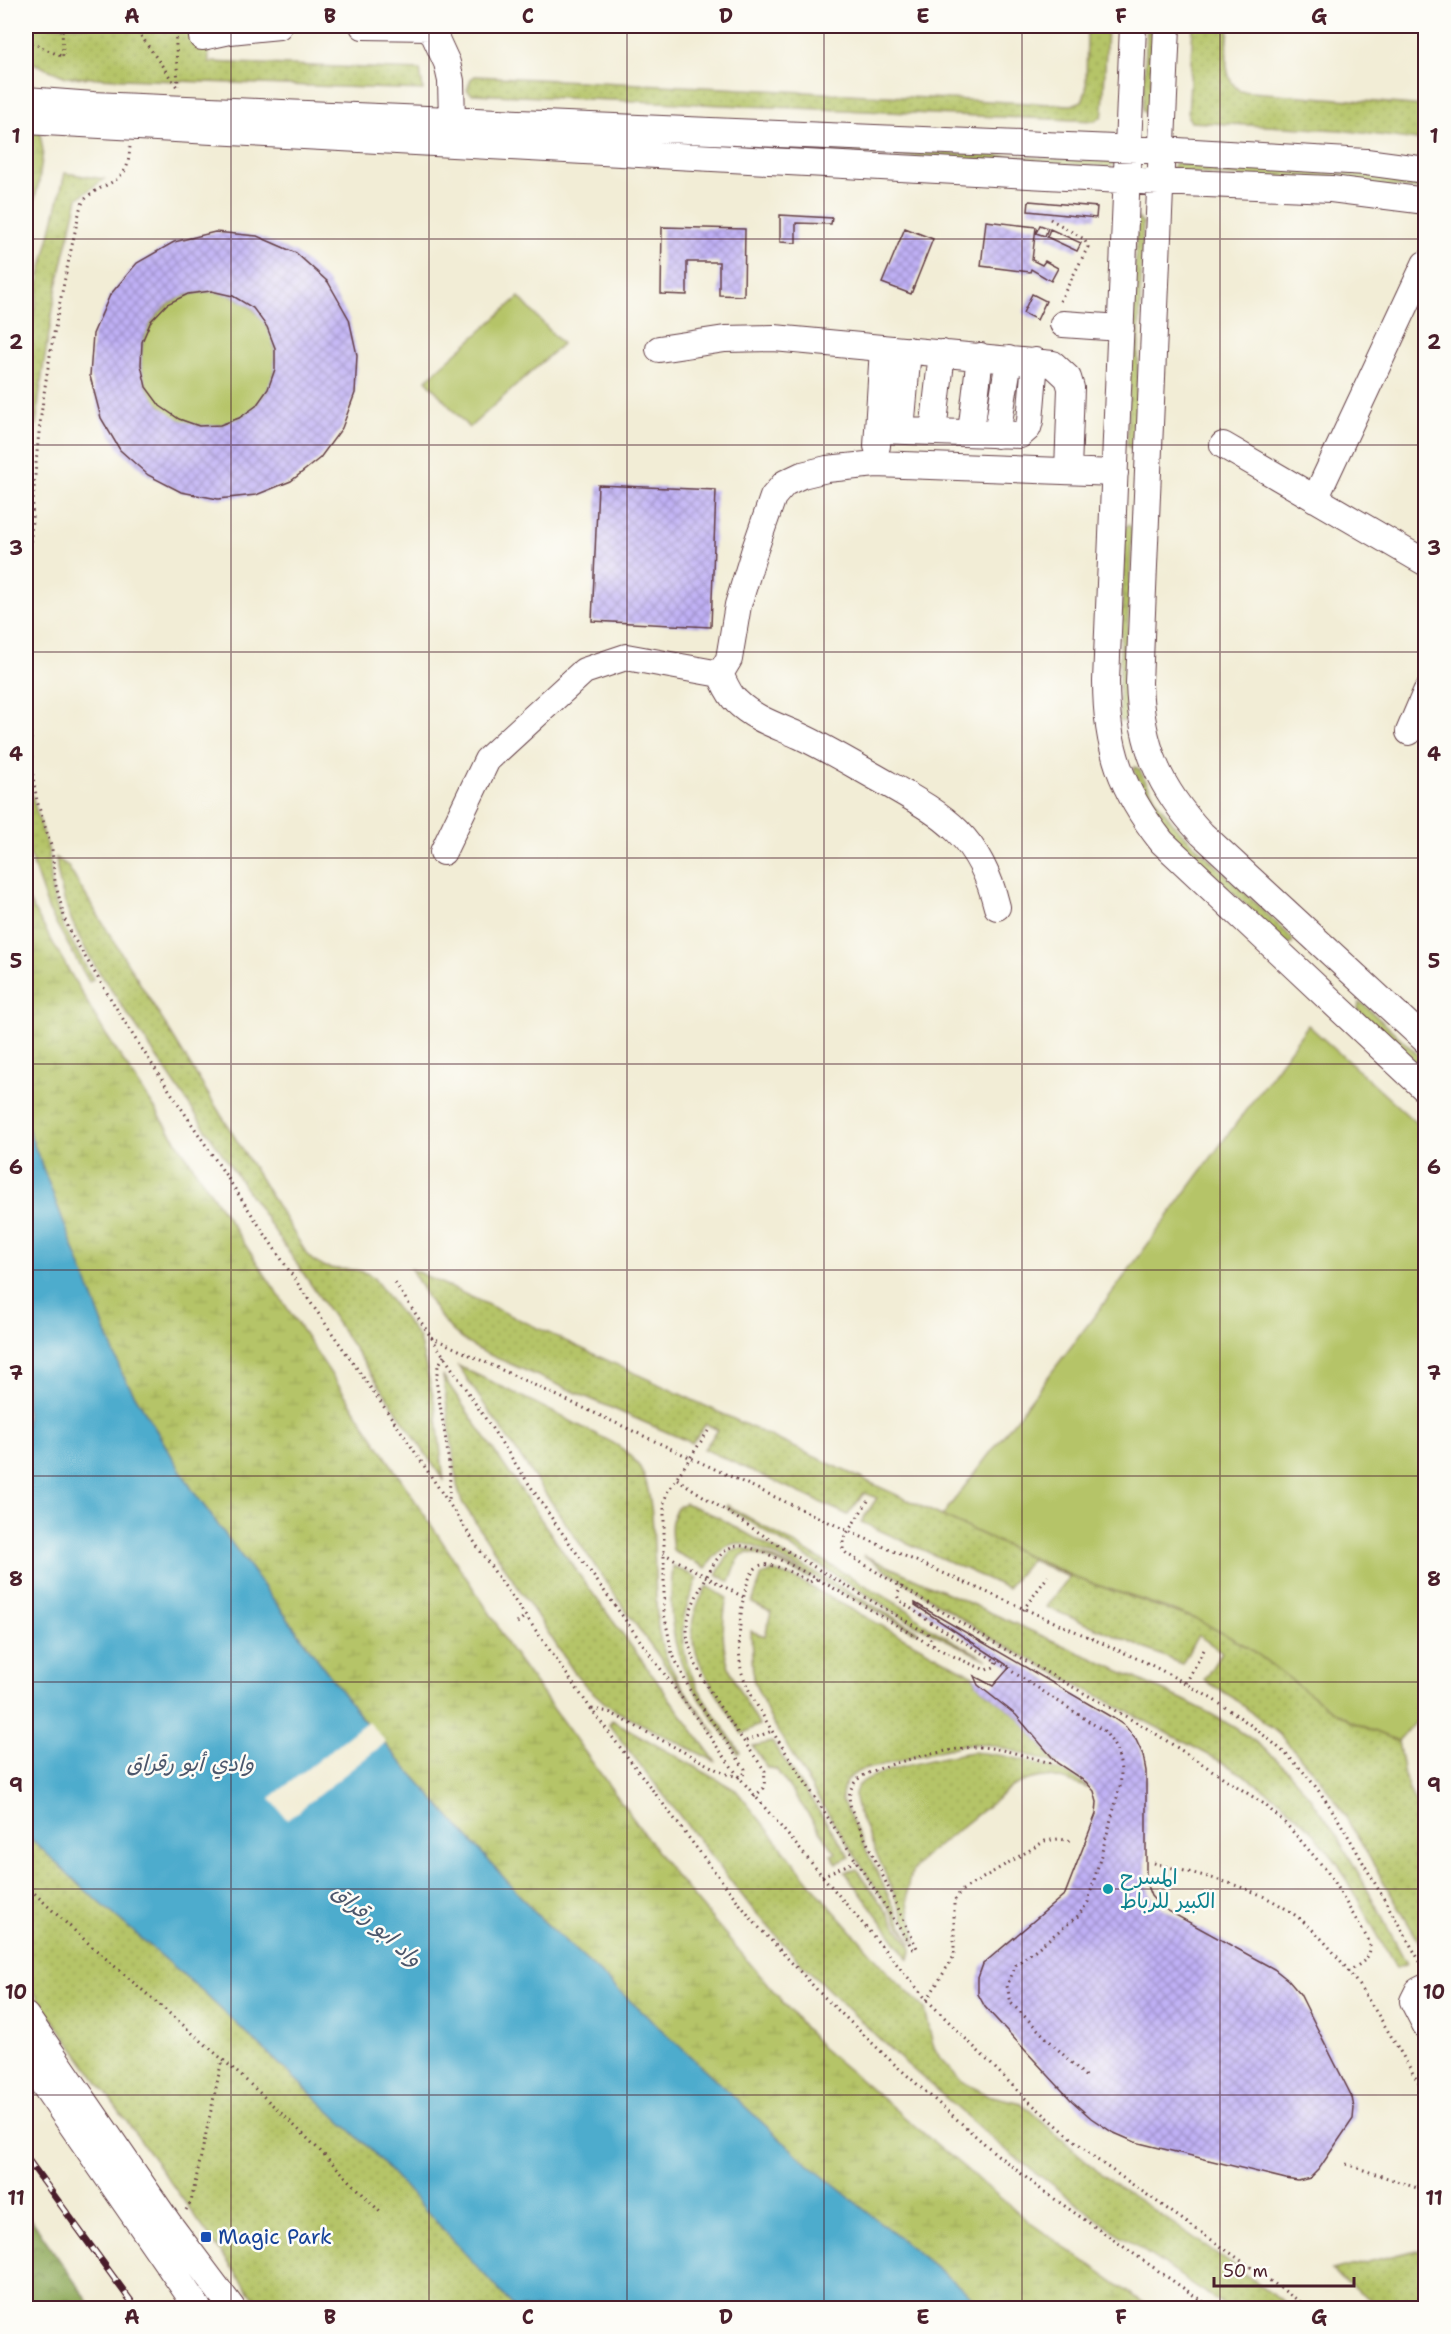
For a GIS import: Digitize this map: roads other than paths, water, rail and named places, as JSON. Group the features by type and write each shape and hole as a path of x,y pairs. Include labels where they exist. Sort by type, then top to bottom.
{"street":[{"path":"202,37 230,31 279,26"},
{"path":"363,26 430,26 447,63 451,81 452,120"},
{"path":"1133,26 1106,690 1106,708 1112,745 1128,792 1143,818 1162,842 1425,1090"},
{"path":"1167,26 1139,683 1144,735 1165,789 1182,813 1425,1041"},
{"path":"26,99 92,115 1159,182 1331,189 1425,201"},
{"path":"26,121 92,115 452,120 1161,150 1366,162 1425,170"},
{"path":"1315,499 1425,264"},
{"path":"1059,317 1121,328"},
{"path":"659,350 692,343 750,338 1053,364 1068,378 1071,388 1068,470"},
{"path":"876,464 890,430 895,349"},
{"path":"933,432 942,353"},
{"path":"971,433 980,356"},
{"path":"997,435 1009,359"},
{"path":"890,430 1020,435 1028,428 1035,361"},
{"path":"1222,445 1425,563"},
{"path":"720,674 729,659 738,605 773,497 785,483 802,475 876,464 1115,473"},
{"path":"443,852 487,760 584,671 626,657 720,674"},
{"path":"720,674 735,701 765,722 834,754 932,809 948,821 962,835 980,860 992,887 996,907"},
{"path":"1409,732 1425,692"},
{"path":"1112,745 1144,735"},
{"path":"1313,985 1337,959"},
{"path":"1425,1987 1418,1990 1413,2001 1425,2026"},
{"path":"26,2016 163,2214 232,2308"},
{"path":"26,2060 198,2308"}],"water":[{"name":"وادي أبو رقراق","path":"26,1124 122,1374 193,1491 359,1715 539,1917 804,2161 986,2308 515,2308 369,2148 193,1983 83,1888 26,1834"}],"railway":[{"path":"26,2157 136,2308"}],"place":[{"name":"المسرح الكبير للرباط","path":"1108,1889"},
{"name":"Magic Park","path":"206,2237"}],"water label":[{"name":"واد ابو رقراق","path":"377,1925"}]}
